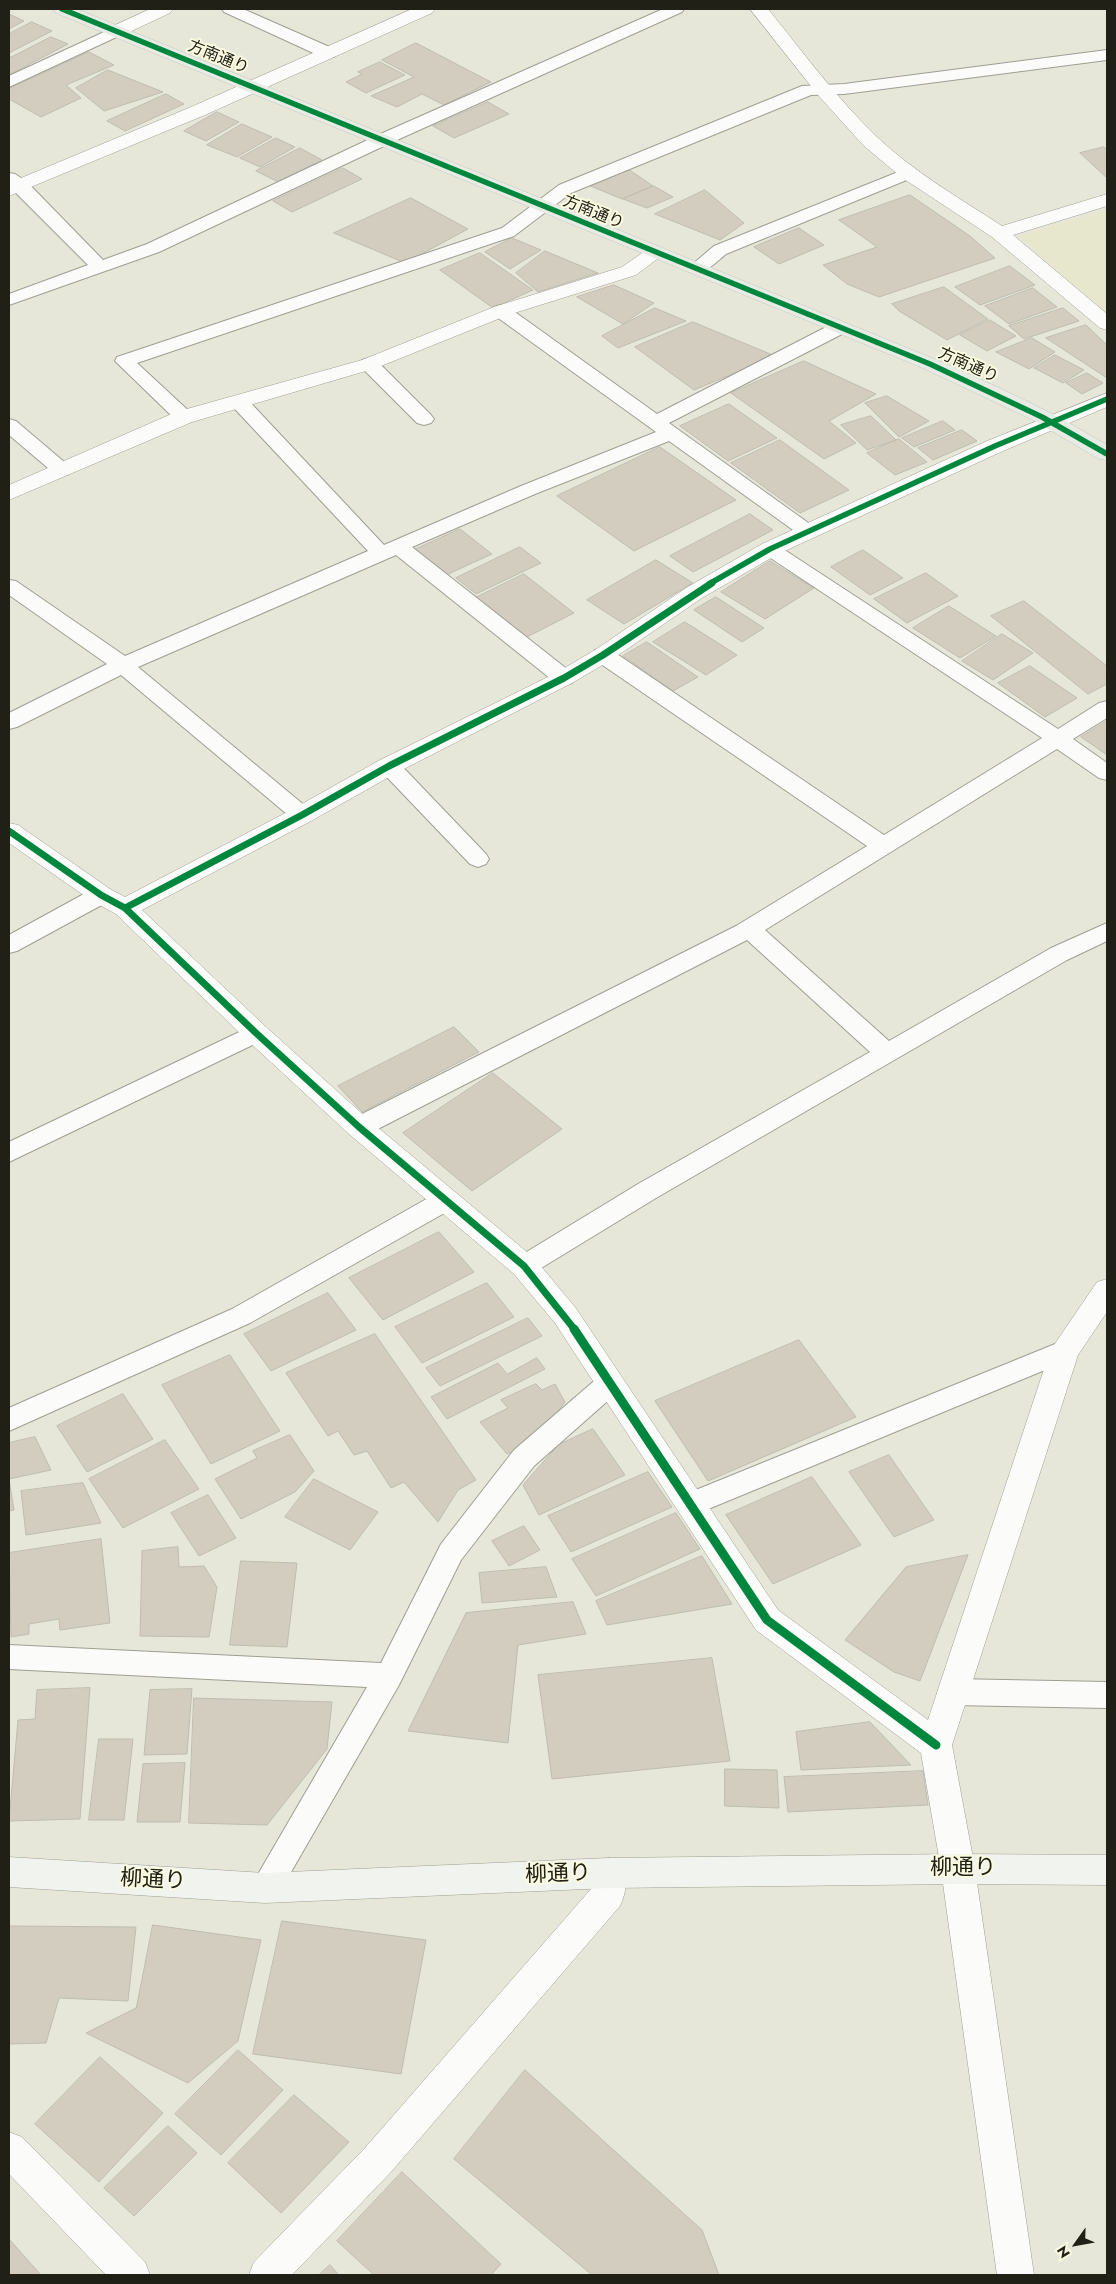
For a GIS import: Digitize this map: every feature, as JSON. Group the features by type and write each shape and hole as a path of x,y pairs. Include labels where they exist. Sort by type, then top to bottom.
{"main road":[{"name":"方南通り","path":"62,9 955,375 1053,421 1107,454"}],"street":[{"path":"117,31 164,9"},
{"path":"13,185 253,88 426,9"},
{"path":"759,9 825,90 870,140 908,173 1000,233 1107,324"},
{"path":"1000,233 1107,200"},
{"path":"9,494 184,417 240,403 369,364 501,311 629,271 655,253"},
{"path":"113,901 302,815 389,766 564,678 694,593 807,530 1107,399"},
{"path":"9,830 113,901 359,1127 524,1266 565,1315 767,1620 936,1745"},
{"path":"1015,2275 958,1869 936,1745 1065,1351 1107,1290"},
{"name":"柳通り","path":"9,1872 265,1888 609,1873 958,1869 1107,1870"},
{"path":"267,2275 378,2160 608,1895 609,1873"},
{"path":"9,2148 132,2275"}],"lane":[{"path":"230,9 328,53"},
{"path":"9,300 153,248 382,140 676,9"},
{"path":"9,82 117,31"},
{"path":"184,417 124,362 508,232 566,189 808,90 825,90 1107,55"},
{"path":"697,268 720,250 908,173"},
{"path":"13,185 100,267"},
{"path":"501,311 807,530"},
{"path":"9,722 123,665 528,490 664,428 839,328"},
{"path":"369,364 424,419"},
{"path":"240,403 391,550 564,678"},
{"path":"9,425 62,470"},
{"path":"770,549 1058,738 1107,773"},
{"path":"9,586 123,665 302,815"},
{"path":"603,654 884,846"},
{"path":"359,1127 749,928 1107,708"},
{"path":"389,766 478,859"},
{"path":"9,945 113,901"},
{"path":"749,928 887,1053"},
{"path":"524,1266 647,1191 1059,954 1107,931"},
{"path":"9,1152 256,1033"},
{"path":"9,1420 241,1316 446,1200"},
{"path":"691,1504 1065,1351"},
{"path":"265,1888 389,1676 451,1552 524,1458 610,1383"},
{"path":"9,1657 389,1676"},
{"path":"953,1692 1107,1695"}],"shaded area":[{"path":"1107,210 1107,314 1019,236"}],"building":[{"path":"9,14 24,21 9,29"},
{"path":"32,22 52,31 9,53 9,34"},
{"path":"51,37 68,44 9,75 9,57"},
{"path":"416,43 491,82 444,105 422,94 397,107 371,96 414,77 382,60"},
{"path":"89,52 114,65 66,85 81,98 41,117 9,99 9,89"},
{"path":"380,62 405,75 366,93 346,82 362,74 358,72"},
{"path":"108,70 163,92 104,111 76,88"},
{"path":"166,94 184,104 125,131 107,121"},
{"path":"488,102 509,114 454,138 433,126"},
{"path":"217,112 239,122 206,141 184,131"},
{"path":"242,124 272,137 237,157 207,145"},
{"path":"276,138 295,147 260,167 240,158"},
{"path":"1104,147 1107,150 1107,178 1080,153"},
{"path":"300,148 322,160 278,182 256,171"},
{"path":"343,168 362,179 292,212 273,201"},
{"path":"628,169 653,186 622,199 588,185"},
{"path":"654,186 673,197 647,208 623,199"},
{"path":"705,190 744,223 720,240 655,214"},
{"path":"910,195 970,236 995,258 879,297 847,284 823,265 877,247 839,220"},
{"path":"411,198 468,229 405,263 334,233"},
{"path":"799,228 824,245 779,264 754,247"},
{"path":"512,238 541,250 510,269 485,252"},
{"path":"545,251 598,273 538,292 516,273"},
{"path":"480,253 533,290 493,308 440,270"},
{"path":"1010,266 1035,285 980,305 955,287"},
{"path":"614,285 654,303 623,324 577,297"},
{"path":"944,287 988,319 947,340 899,311 892,304"},
{"path":"1033,288 1057,307 1009,324 985,306"},
{"path":"655,308 686,321 618,348 602,336"},
{"path":"1063,308 1079,321 1024,339 1009,326"},
{"path":"990,320 1016,336 987,351 960,335"},
{"path":"693,322 775,356 694,390 635,347"},
{"path":"1086,325 1107,345 1107,378 1046,338"},
{"path":"1032,338 1055,352 1029,369 996,352"},
{"path":"1055,355 1084,370 1063,383 1034,368"},
{"path":"804,361 876,394 829,421 856,443 824,459 731,393"},
{"path":"1087,373 1103,383 1082,394 1066,383"},
{"path":"887,396 929,421 899,437 865,403"},
{"path":"729,404 777,438 728,461 680,426"},
{"path":"871,416 896,440 867,450 841,425"},
{"path":"943,421 955,430 914,447 902,438"},
{"path":"962,430 977,441 933,460 918,448"},
{"path":"899,439 927,462 895,475 867,453"},
{"path":"780,440 849,490 800,513 731,463"},
{"path":"660,447 736,500 634,551 557,496"},
{"path":"750,514 773,530 693,572 670,556"},
{"path":"460,529 492,554 444,576 414,550"},
{"path":"520,547 541,563 476,594 456,578"},
{"path":"863,550 903,578 870,595 831,567"},
{"path":"656,560 693,583 624,624 587,600"},
{"path":"770,561 814,588 765,619 721,592"},
{"path":"926,573 958,596 907,623 874,599"},
{"path":"524,574 574,613 523,639 473,599"},
{"path":"716,597 764,628 742,642 694,610"},
{"path":"1024,601 1107,666 1107,684 1088,694 991,616"},
{"path":"949,606 996,636 960,658 913,628"},
{"path":"685,622 737,655 706,675 653,642"},
{"path":"1002,634 1033,653 993,680 962,661"},
{"path":"647,642 698,677 673,691 623,656"},
{"path":"1030,666 1077,698 1045,717 998,683"},
{"path":"1107,721 1107,755 1081,737"},
{"path":"454,1027 479,1052 362,1112 338,1086"},
{"path":"493,1073 562,1129 472,1191 403,1133"},
{"path":"439,1232 474,1272 383,1320 349,1278"},
{"path":"487,1283 514,1317 422,1363 395,1327"},
{"path":"328,1293 356,1330 271,1371 244,1334"},
{"path":"528,1318 542,1336 440,1386 426,1368"},
{"path":"375,1334 476,1480 458,1490 438,1522 404,1482 391,1488 367,1451 354,1455 338,1431 328,1436 286,1373"},
{"path":"799,1340 856,1417 708,1481 655,1401"},
{"path":"230,1355 280,1431 211,1464 162,1385"},
{"path":"537,1358 545,1369 447,1419 431,1397 498,1363 507,1374"},
{"path":"536,1384 542,1390 555,1384 565,1402 537,1439 507,1454 480,1422 508,1408 501,1400"},
{"path":"123,1394 153,1439 87,1472 57,1426"},
{"path":"593,1429 625,1475 539,1515 523,1485 558,1445"},
{"path":"290,1435 314,1471 295,1492 241,1519 215,1479 257,1458 253,1451"},
{"path":"35,1437 51,1470 9,1479 9,1443"},
{"path":"165,1440 199,1489 123,1528 89,1479"},
{"path":"889,1455 934,1520 894,1537 849,1472"},
{"path":"648,1472 672,1507 571,1552 548,1516"},
{"path":"812,1477 861,1545 773,1584 726,1515"},
{"path":"9,1479 14,1510 9,1511"},
{"path":"314,1479 378,1512 350,1550 285,1517"},
{"path":"83,1483 101,1523 26,1535 21,1491"},
{"path":"208,1495 236,1538 199,1556 171,1513"},
{"path":"676,1513 700,1549 596,1596 572,1559"},
{"path":"524,1526 540,1550 509,1566 492,1541"},
{"path":"101,1539 110,1623 60,1630 59,1619 29,1624 29,1634 11,1637 9,1553"},
{"path":"178,1547 179,1567 204,1566 217,1587 209,1637 140,1636 142,1551"},
{"path":"968,1555 920,1681 894,1672 845,1640 906,1567"},
{"path":"702,1556 732,1604 607,1625 596,1601"},
{"path":"241,1561 297,1563 287,1647 230,1645"},
{"path":"546,1567 557,1597 482,1603 479,1573"},
{"path":"573,1602 586,1634 518,1645 508,1743 408,1731 466,1613"},
{"path":"712,1658 730,1761 552,1779 538,1675"},
{"path":"90,1688 80,1819 9,1821 18,1720 35,1719 37,1690"},
{"path":"192,1689 187,1754 144,1755 150,1690"},
{"path":"194,1698 332,1702 327,1749 267,1825 189,1823"},
{"path":"870,1722 911,1765 801,1770 796,1732"},
{"path":"99,1739 133,1739 124,1820 89,1820"},
{"path":"185,1763 180,1822 137,1822 143,1764"},
{"path":"725,1769 777,1770 779,1808 725,1806"},
{"path":"923,1771 928,1805 788,1812 784,1777"},
{"path":"282,1921 426,1940 401,2074 253,2054"},
{"path":"153,1925 261,1940 238,2041 188,2083 86,2033 136,2008"},
{"path":"9,1926 136,1927 128,2001 59,1998 46,2043 9,2044"},
{"path":"238,2050 283,2090 221,2155 175,2114"},
{"path":"100,2057 163,2113 99,2182 35,2124"},
{"path":"525,2070 702,2230 719,2275 592,2275 454,2159"},
{"path":"294,2095 349,2142 281,2213 228,2163"},
{"path":"168,2126 197,2153 134,2216 104,2188"},
{"path":"402,2172 501,2264 491,2275 374,2275 337,2241"},
{"path":"9,2239 41,2275 9,2275"},
{"path":"330,2265 339,2275 319,2275"}],"cycle path":[{"path":"62,9 930,364 1042,417 1107,454"},
{"path":"125,908 302,815 389,766 564,678 603,655 694,593 770,549 995,446 1107,399"},
{"path":"9,831 101,895 125,908 256,1033 359,1127 524,1266 565,1315 767,1620 936,1745"}]}
